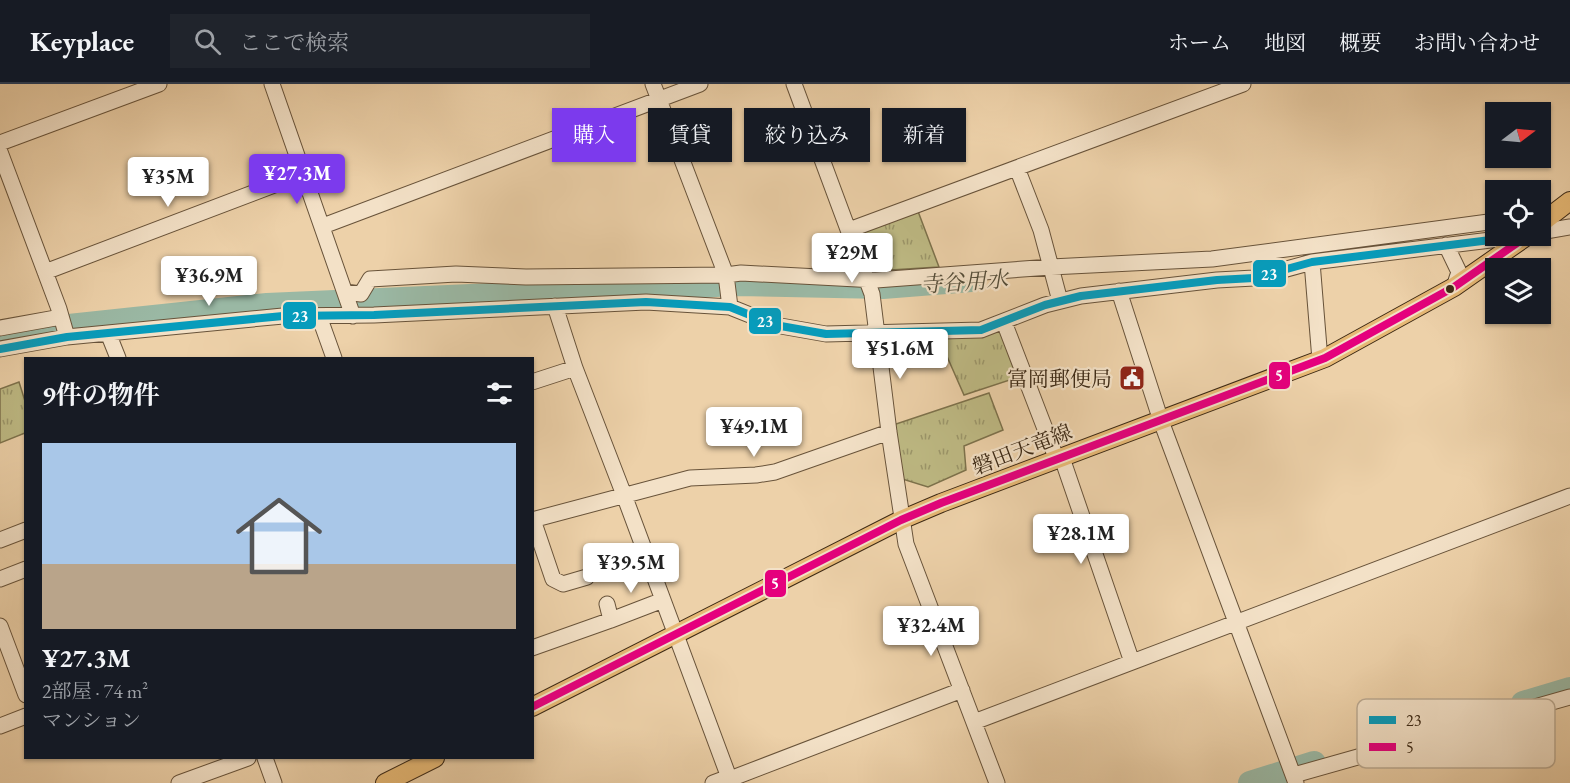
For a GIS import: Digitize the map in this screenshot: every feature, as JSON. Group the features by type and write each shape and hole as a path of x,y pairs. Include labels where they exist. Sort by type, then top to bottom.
{"main road":[{"name":"磐田天竜線","path":"534,706 901,520 1320,360 1454,287 1511,246"},
{"path":"385,783 423,760"}],"street":[{"path":"0,143 125,90 159,84"},
{"path":"272,84 353,315"},
{"path":"653,84 727,282 730,307"},
{"path":"323,226 700,84"},
{"path":"794,84 872,294 906,544 997,783"},
{"path":"849,230 1243,84"},
{"path":"0,152 4,174 45,272 67,337"},
{"path":"1017,168 1041,230 1060,301"},
{"path":"45,272 303,174"},
{"path":"345,292 361,294 370,279 456,274 727,282 741,273 876,280 1051,267 1212,259 1485,222"},
{"path":"1551,230 1570,227"},
{"path":"0,350 67,337 283,316 657,302 730,307 775,325 826,333 981,330 1045,305 1081,296 1217,280 1254,279 1312,262 1485,241"},
{"path":"1446,245 1459,272 1454,287"},
{"path":"1312,262 1320,360"},
{"path":"1119,291 1161,421 1293,773 1357,755"},
{"path":"555,306 575,368 730,780"},
{"path":"319,316 334,357"},
{"path":"0,328 61,318"},
{"path":"1004,322 1060,459 1132,662"},
{"path":"108,333 118,357"},
{"path":"534,381 575,368"},
{"path":"534,520 690,478 775,472 889,432"},
{"path":"974,722 1570,496"},
{"path":"534,523 553,579 563,584 588,577"},
{"path":"0,540 24,531"},
{"path":"0,579 24,570"},
{"path":"534,647 663,600"},
{"path":"607,604 610,620"},
{"path":"0,626 24,690"},
{"path":"713,783 730,780 962,690"},
{"path":"1555,701 1570,697"},
{"path":"0,726 24,717"},
{"path":"179,783 245,759"},
{"path":"265,759 274,783"}],"green space":[{"path":"916,206 939,267 874,271 854,228"},
{"path":"1003,331 1019,377 964,395 938,336"},
{"path":"19,382 24,398 24,433 0,443 0,389"},
{"path":"989,393 1003,430 964,446 966,470 928,487 899,478 893,425"}],"waterway":[{"name":"寺谷用水","path":"0,337 50,328 267,305 738,284 883,287 971,280"},
{"path":"1536,699 1570,689"},
{"path":"1250,783 1314,763"}],"transit line":[{"name":"23","path":"0,349 67,337 283,316 374,315 646,302 730,307 775,325 826,334 981,330 1045,305 1081,296 1217,280 1254,278 1312,262 1485,241"},
{"name":"5","path":"534,706 901,520 1325,358 1454,287 1513,246"}],"place":[{"name":"富岡郵便局","path":"1132,378"}]}
